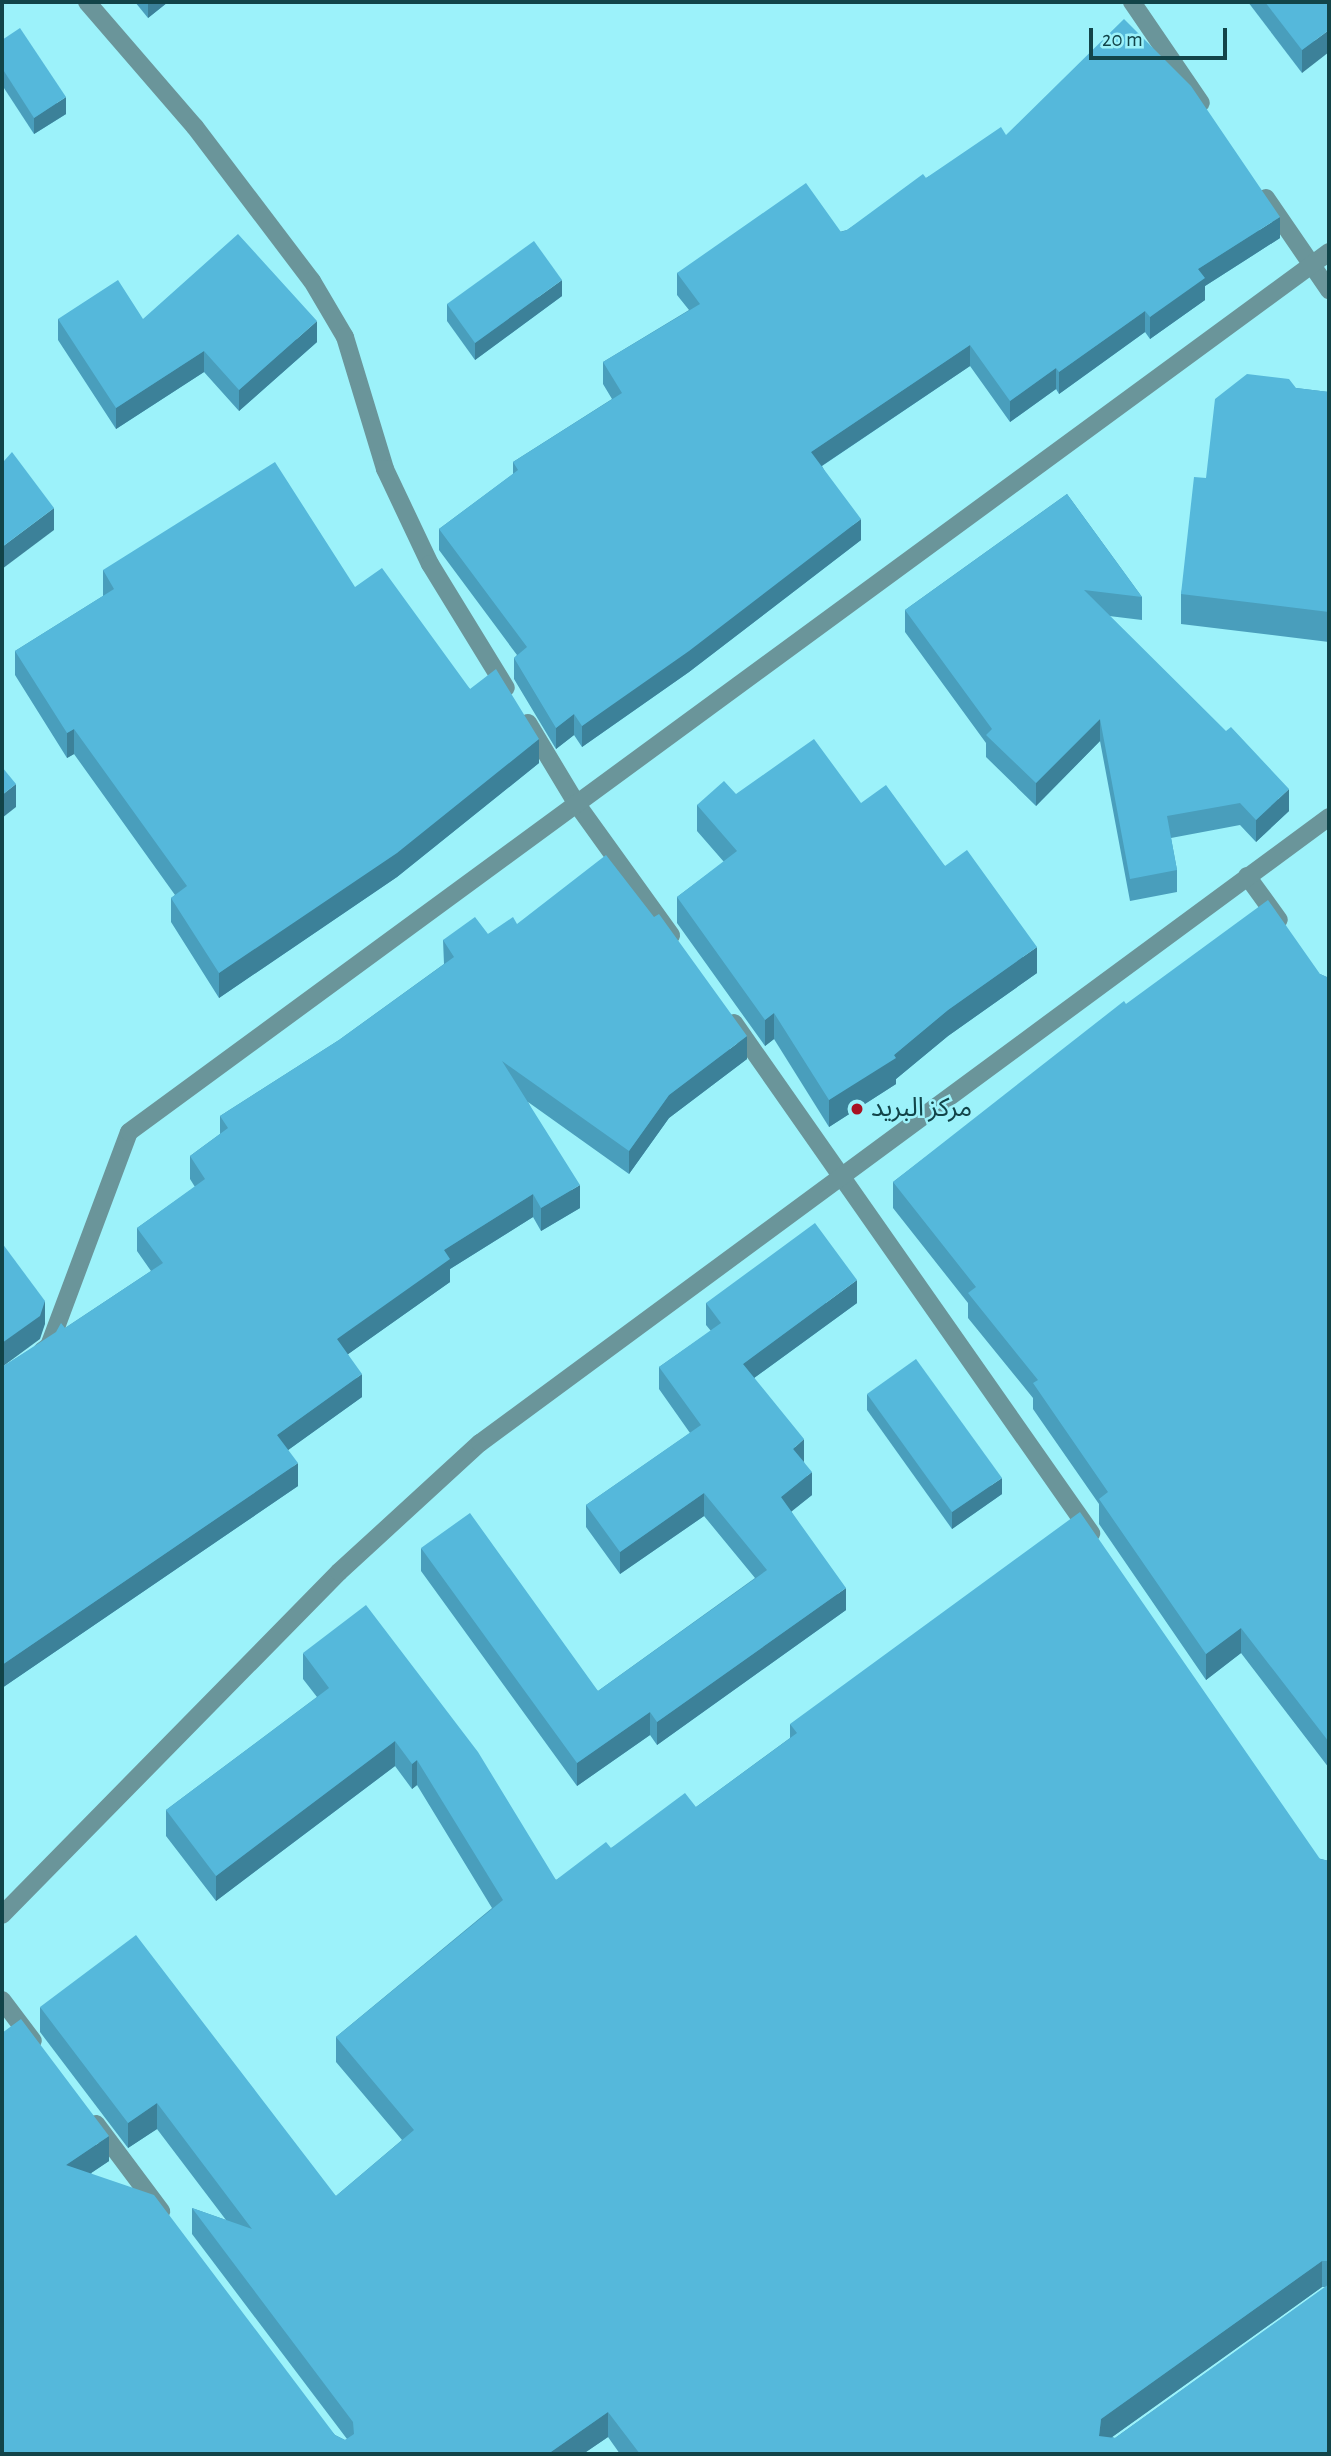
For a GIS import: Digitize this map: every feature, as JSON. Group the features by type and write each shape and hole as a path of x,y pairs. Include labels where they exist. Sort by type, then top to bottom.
{"street":[{"path":"87,2 195,127 313,281 345,337 385,468 430,564 576,803 681,948"},
{"path":"1132,2 1210,116"},
{"path":"1257,185 1329,289"},
{"path":"30,1359 49,1346 129,1132 1329,252"},
{"path":"2,1914 339,1572 480,1443 842,1172 1329,817"},
{"path":"1247,876 1292,939"},
{"path":"721,1004 842,1172 1101,1548"},
{"path":"2,2000 44,2055"},
{"path":"85,2110 169,2221"}],"building":[{"path":"1265,2 1329,2 1329,30 1302,50"},
{"path":"1124,19 1191,86 1280,217 1198,269 1205,278 1150,317 1145,311 1059,372 1056,368 1010,401 970,345 811,452 861,519 689,651 582,726 574,714 556,728 514,658 527,647 439,529 518,470 513,462 622,393 603,362 700,304 677,273 806,183 841,232 847,230 923,174 926,178 1001,127 1006,135"},
{"path":"20,28 66,97 34,118 2,68 2,40"},
{"path":"238,234 317,321 239,390 204,351 116,408 58,319 118,280 143,319"},
{"path":"534,241 562,280 475,343 447,304"},
{"path":"1247,374 1289,379 1296,388 1329,392 1329,612 1181,594 1194,477 1206,478 1215,399"},
{"path":"12,452 54,508 2,547 2,459 4,461"},
{"path":"275,462 355,587 382,568 470,689 496,669 539,739 397,853 219,973 171,898 187,886 74,729 67,733 15,651 114,589 103,570"},
{"path":"1067,494 1142,597 1084,590 1226,731 1231,727 1289,789 1256,820 1240,803 1167,816 1177,870 1130,879 1100,719 1036,783 986,735 992,729 905,610"},
{"path":"814,739 861,803 886,785 945,866 967,850 1037,947 948,1010 894,1055 896,1058 829,1100 774,1013 765,1020 677,897 737,851 697,805 724,781 736,794"},
{"path":"2,767 16,784 2,795"},
{"path":"606,855 654,917 659,914 747,1036 669,1095 629,1151 502,1061 580,1185 541,1208 533,1194 444,1250 450,1259 337,1339 362,1374 277,1435 298,1463 2,1665 2,1367 56,1332 61,1323 65,1328 163,1263 137,1228 205,1179 190,1156 228,1128 220,1116 339,1040 454,957 443,940 475,917 488,934 513,917 517,924"},
{"path":"1268,900 1320,974 1329,978 1329,1742 1241,1628 1206,1654 1099,1499 1108,1492 1033,1383 1038,1380 968,1293 976,1287 893,1182 1124,1001 1126,1004"},
{"path":"815,1223 857,1280 743,1364 804,1439 793,1449 812,1472 781,1497 846,1588 657,1722 650,1712 577,1763 421,1548 470,1513 598,1691 767,1570 704,1493 620,1552 586,1505 701,1425 659,1367 721,1323 706,1303"},
{"path":"2,1243 45,1301 40,1316 2,1343"},
{"path":"916,1359 1002,1478 952,1512 867,1394"},
{"path":"1080,1512 1320,1859 1329,1861 1329,2261 1322,2261 1101,2419 1099,2436 1115,2438 1329,2284 1329,2454 640,2454 608,2412 548,2454 2,2454 2,2033 21,2019 109,2136 66,2165 154,2195 335,2435 345,2440 354,2434 353,2422 192,2208 252,2229 157,2103 128,2123 40,2007 136,1935 336,2196 414,2130 336,2037 503,1900 417,1760 412,1764 395,1741 216,1876 166,1810 329,1688 303,1653 366,1605 478,1752 556,1880 606,1842 611,1848 685,1793 696,1807 797,1733 790,1724"}],"place":[{"name":"مركز البريد","path":"857,1109"}]}
